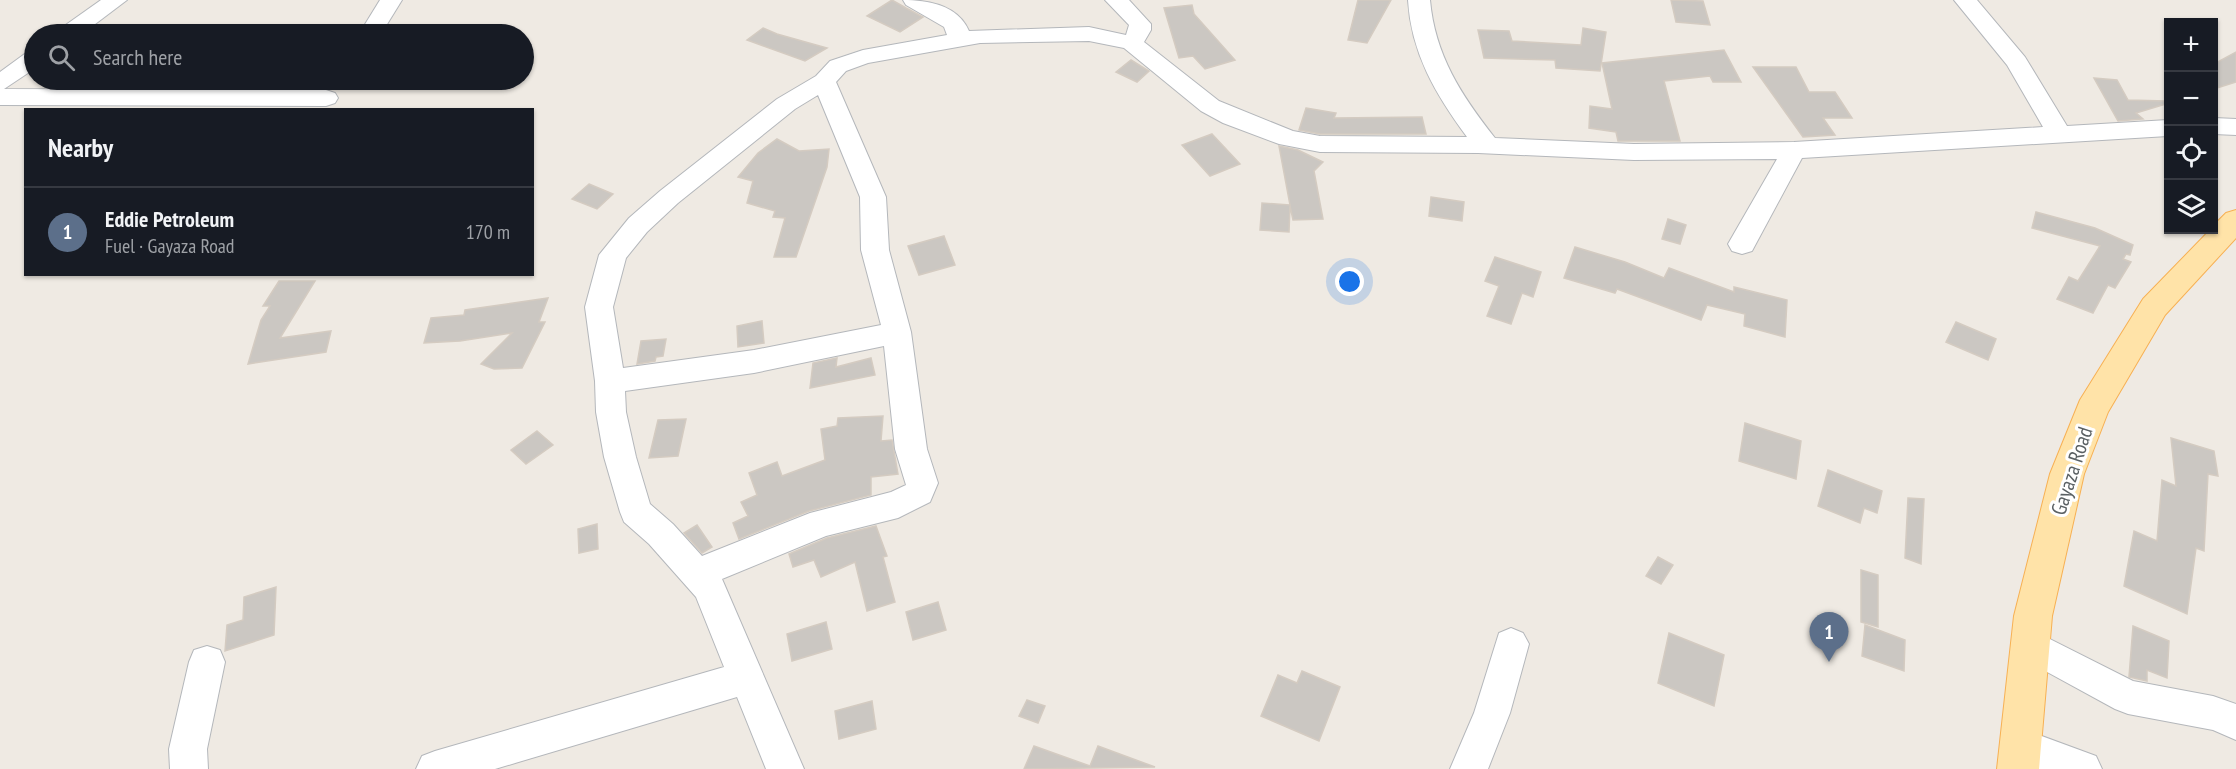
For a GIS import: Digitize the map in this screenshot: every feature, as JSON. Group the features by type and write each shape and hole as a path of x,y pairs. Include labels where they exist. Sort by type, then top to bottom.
{"main road":[{"name":"Gayaza Road","path":"2019,758 2033,616 2067,474 2092,409 2154,307 2236,220"}],"street":[{"path":"82,24 117,0"},
{"path":"376,24 390,0"},
{"path":"914,0 954,23 960,39"},
{"path":"1116,0 1140,24 1140,30 1132,43"},
{"path":"1419,0 1419,18 1437,76 1487,145"},
{"path":"1965,0 2017,62 2060,136"},
{"path":"785,769 709,588 660,534 636,512 611,412 610,381 599,307 613,255 638,225 669,197 786,104 824,81 838,66 863,57 960,39 1023,33 1074,33 1132,43 1210,106 1252,125 1288,138 1341,145 1487,145 1634,152 1794,150 1894,142 2060,136 2164,128"},
{"path":"0,83 24,65"},
{"path":"696,574 822,523 898,504 919,493 922,483 911,449 897,332 875,250 870,186 851,150 824,81"},
{"path":"0,97 127,96 223,100 328,96"},
{"path":"2218,126 2236,128"},
{"path":"1742,244 1794,150"},
{"path":"610,381 708,368 843,345 897,332"},
{"path":"1469,769 1492,713 1511,644"},
{"path":"2030,645 2128,698 2214,713 2236,722"},
{"path":"189,769 188,749 207,662"},
{"path":"435,769 747,678"},
{"path":"2019,758 2083,769"}],"building":[{"path":"892,0 923,17 900,32 867,16"},
{"path":"1358,0 1391,0 1367,43 1348,40"},
{"path":"1671,0 1703,1 1710,25 1676,22"},
{"path":"1192,5 1194,14 1235,60 1205,69 1193,56 1179,58 1164,8"},
{"path":"763,28 827,48 805,61 747,40"},
{"path":"1583,28 1606,32 1600,71 1556,68 1555,60 1484,58 1478,30 1509,31 1512,41 1581,45"},
{"path":"1724,50 1741,82 1713,82 1710,76 1664,81 1680,141 1618,141 1616,132 1589,128 1590,106 1612,109 1602,63"},
{"path":"2236,52 2236,82 2218,88 2218,62"},
{"path":"1131,60 1149,71 1137,82 1116,72"},
{"path":"1753,67 1796,67 1809,92 1835,92 1852,118 1823,118 1835,135 1803,137"},
{"path":"2094,78 2117,80 2128,100 2164,101 2164,105 2136,113 2143,119 2118,121"},
{"path":"1306,108 1336,113 1334,118 1422,117 1426,134 1320,134 1299,130"},
{"path":"1212,134 1240,164 1210,176 1182,145"},
{"path":"777,139 799,151 829,149 827,167 796,257 774,257 785,218 773,217 775,211 747,203 753,181 738,177 758,153"},
{"path":"1279,146 1298,150 1323,162 1314,171 1323,219 1293,220 1290,206 1289,232 1260,230 1262,203 1290,205"},
{"path":"589,184 613,194 597,209 572,199"},
{"path":"1431,197 1464,202 1462,221 1429,216"},
{"path":"2036,212 2095,228 2133,245 2130,255 2126,254 2123,259 2131,262 2115,288 2108,285 2093,313 2057,299 2069,277 2078,281 2100,246 2032,228"},
{"path":"1668,219 1686,225 1680,244 1662,239"},
{"path":"944,236 955,265 919,275 908,246"},
{"path":"1575,247 1625,262 1664,278 1669,268 1734,292 1734,287 1787,300 1785,337 1744,326 1745,314 1707,305 1701,320 1617,289 1615,293 1564,278"},
{"path":"1495,257 1541,272 1533,297 1522,293 1511,324 1487,316 1499,286 1485,281"},
{"path":"279,281 315,281 280,338 331,331 326,352 248,364 261,320 270,306 263,306"},
{"path":"548,298 539,322 545,322 522,368 494,369 481,364 512,333 460,341 424,343 431,318 464,315 465,310"},
{"path":"762,321 764,343 738,347 737,326"},
{"path":"1956,322 1996,339 1988,360 1946,342"},
{"path":"666,339 663,356 656,357 655,361 637,364 641,341"},
{"path":"837,358 836,367 871,358 875,375 810,388 813,363"},
{"path":"883,416 881,441 892,440 898,474 871,477 871,495 809,511 739,539 733,523 748,516 741,502 757,495 749,473 777,462 782,476 825,460 821,429 837,426 838,418"},
{"path":"686,419 678,456 649,458 658,420"},
{"path":"1745,423 1801,441 1796,479 1739,461"},
{"path":"537,431 553,445 526,464 511,450"},
{"path":"2171,438 2214,451 2218,476 2208,474 2204,551 2196,548 2187,614 2124,586 2134,531 2157,541 2162,480 2176,486"},
{"path":"1828,470 1882,491 1877,513 1864,508 1860,523 1818,506"},
{"path":"1908,498 1924,499 1921,564 1905,558"},
{"path":"597,524 598,549 579,553 578,529"},
{"path":"697,525 712,547 702,553 684,533"},
{"path":"876,526 887,556 883,557 895,602 867,611 855,562 821,577 814,560 793,567 789,554 827,538"},
{"path":"1658,557 1673,565 1661,584 1646,576"},
{"path":"1861,570 1878,575 1878,627 1861,622"},
{"path":"276,587 274,635 225,651 227,625 243,620 244,597"},
{"path":"938,602 946,630 913,640 906,612"},
{"path":"826,622 832,649 792,661 787,634"},
{"path":"1865,625 1905,640 1904,671 1862,656"},
{"path":"2133,626 2169,641 2167,678 2147,670 2147,681 2129,677"},
{"path":"1669,633 1724,655 1714,706 1658,683"},
{"path":"1302,671 1340,687 1319,741 1261,716 1278,675 1297,683"},
{"path":"1027,700 1045,706 1038,723 1019,716"},
{"path":"872,701 876,729 839,739 835,711"},
{"path":"1034,746 1090,766 1098,746 1155,767 1024,769"}],"place":[{"name":"Eddie Petroleum","path":"1829,662"}]}
